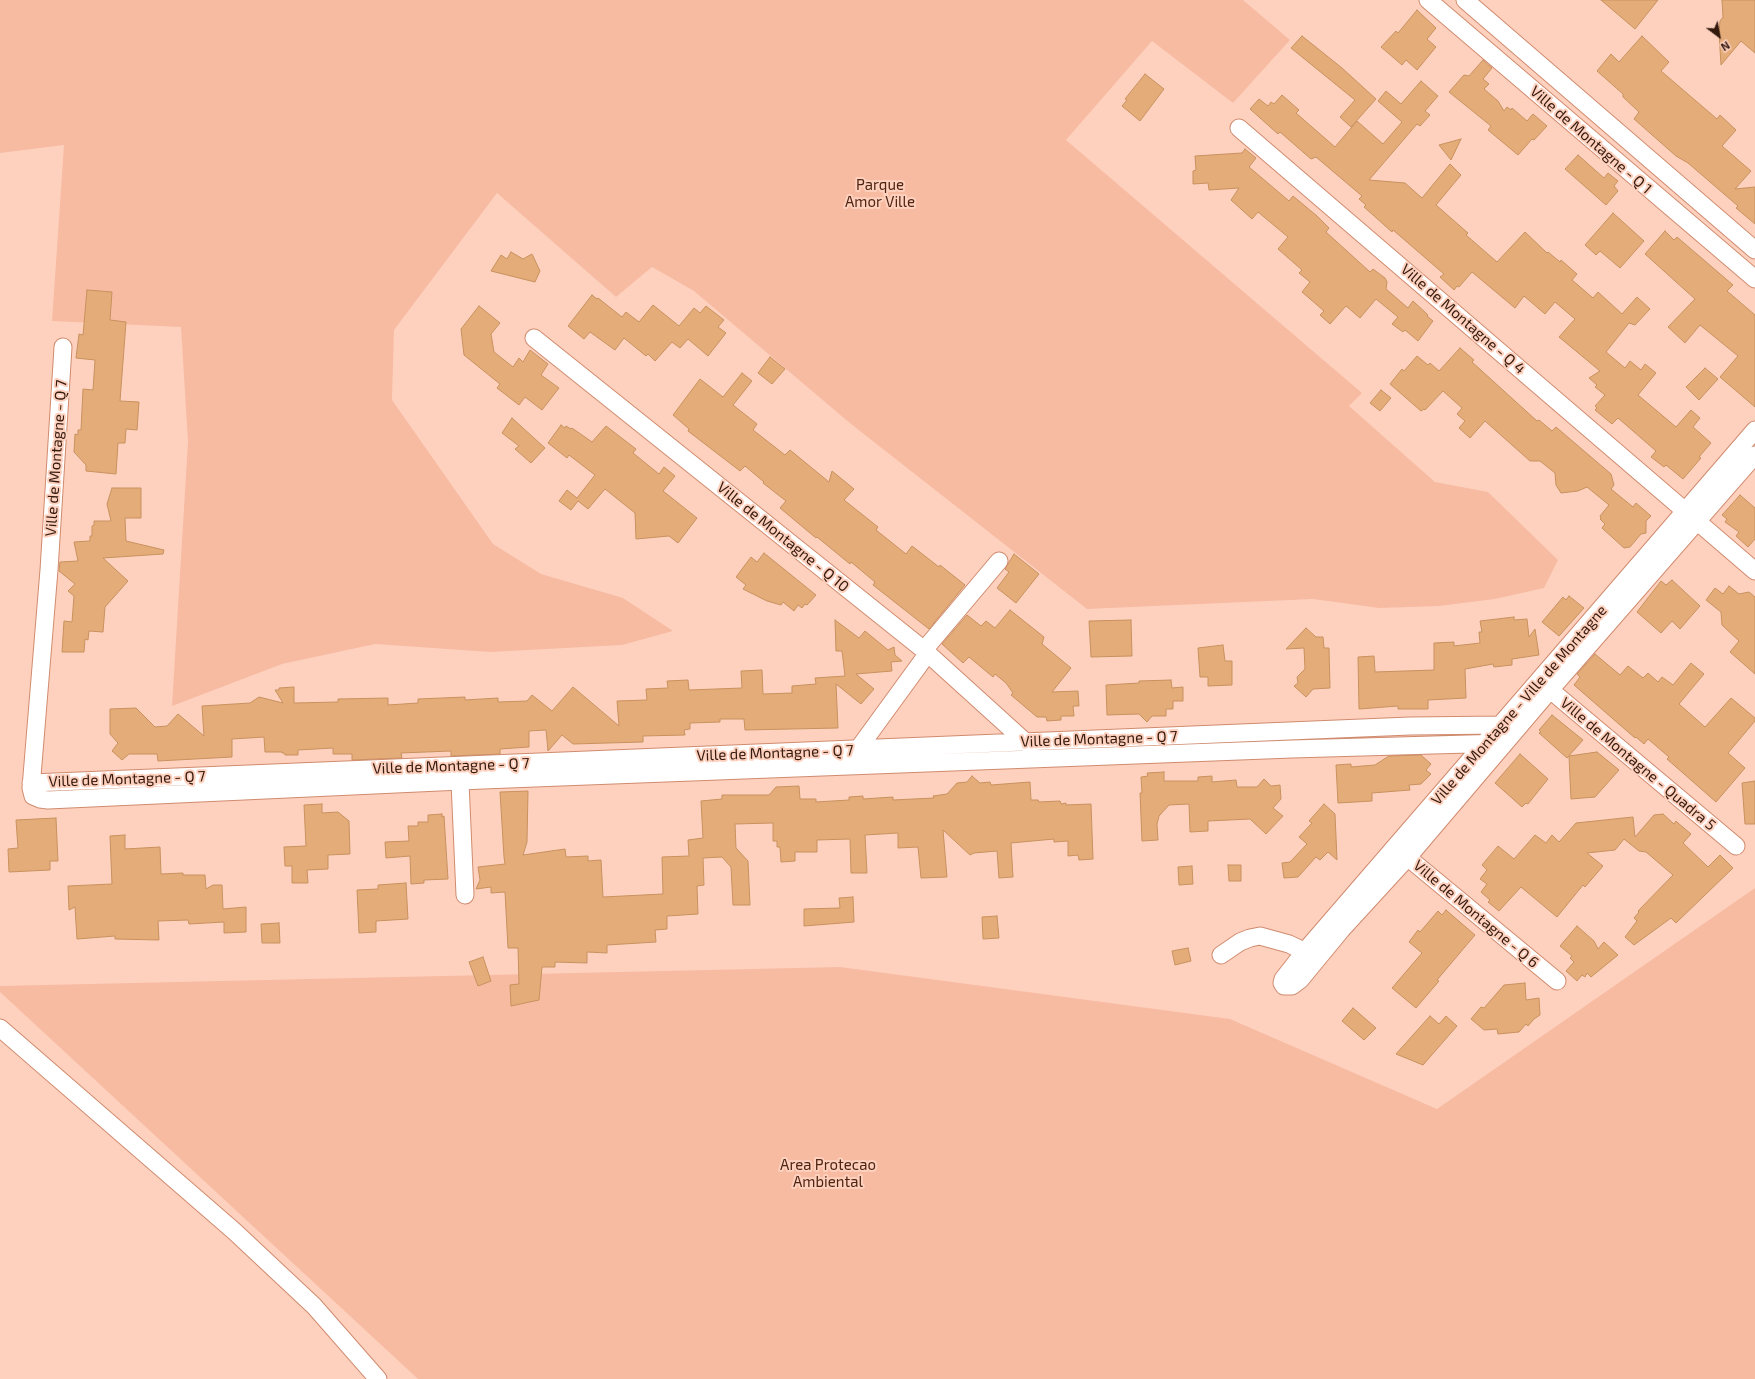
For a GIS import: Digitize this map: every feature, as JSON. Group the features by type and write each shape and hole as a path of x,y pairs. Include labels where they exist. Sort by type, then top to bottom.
{"street":[{"name":"Ville de Montagne - Q 1","path":"1428,0 1755,279"},
{"name":"Ville de Montagne - Q 1","path":"1465,0 1755,250"},
{"name":"Ville de Montagne - Q 4","path":"1239,128 1755,571"},
{"path":"1632,175 1647,157"},
{"name":"Ville de Montagne - Q 10","path":"534,338 926,652 1027,742 1041,759"},
{"name":"Ville de Montagne - Q 7","path":"63,348 49,570 32,783 33,796 40,799 48,800 460,782 482,773 857,749 1410,726 1501,725 1518,727"},
{"name":"Ville de Montagne - Ville de Montagne","path":"1692,517 1755,430"},
{"name":"Ville de Montagne - Ville de Montagne","path":"1311,955 1300,980 1292,986 1287,987 1283,984 1283,978 1342,929 1501,725 1545,686 1692,517 1755,455"},
{"path":"846,767 857,749 926,652 999,561"},
{"name":"Ville de Montagne - Ville de Montagne","path":"1402,852 1518,727 1545,686"},
{"name":"Ville de Montagne - Quadra 5","path":"1545,686 1736,846"},
{"name":"Ville de Montagne - Q 7","path":"32,783 846,767 1292,749 1504,743"},
{"path":"460,782 465,895"},
{"name":"Ville de Montagne - Q 6","path":"1402,852 1557,981"},
{"path":"1221,954 1245,940 1260,936 1289,944 1311,955"},
{"path":"0,1028 234,1231 314,1306 378,1379"}],"green space":[{"name":"Parque Amor Ville","path":"0,0 1243,0 1290,40 1233,103 1152,41 1066,140 1362,393 1349,406 1435,482 1488,492 1558,560 1544,588 1495,599 1439,606 1379,608 1313,599 1087,609 851,424 694,291 652,267 616,297 497,193 394,330 392,400 493,544 541,574 623,598 673,631 622,645 490,652 375,644 282,664 172,706 188,442 181,327 52,321 64,145 0,153"},
{"name":"Area Protecao Ambiental","path":"1755,888 1755,1379 418,1379 0,992 0,986 840,967 1230,1019 1437,1109"}],"building":[{"path":"1601,0 1658,0 1635,29"},
{"path":"1722,0 1755,0 1755,53 1741,41 1721,65 1719,33 1720,21 1723,17"},
{"path":"1417,10 1436,28 1427,39 1436,47 1417,70 1406,60 1402,65 1381,47 1396,31 1398,33"},
{"path":"1302,36 1342,68 1376,99 1351,127 1340,117 1355,100 1291,48"},
{"path":"1642,36 1669,62 1661,71 1717,119 1720,115 1736,130 1722,146 1751,171 1735,189 1755,187 1755,224 1736,208 1738,206 1688,163 1676,156 1634,119 1639,112 1623,97 1623,94 1597,71 1611,54 1619,62"},
{"path":"1483,60 1492,68 1483,79 1489,84 1484,89 1498,101 1504,111 1507,107 1511,110 1512,108 1527,121 1533,114 1547,126 1534,140 1532,139 1518,155 1488,130 1491,126 1449,92 1464,75 1469,76"},
{"path":"1145,74 1164,89 1140,121 1122,106 1127,100 1125,99"},
{"path":"1421,81 1438,96 1425,111 1430,115 1420,126 1417,124 1369,180 1405,183 1422,198 1450,164 1461,175 1436,205 1468,233 1466,235 1497,262 1525,232 1547,253 1548,252 1560,262 1561,260 1577,274 1572,280 1593,298 1598,292 1622,314 1637,297 1650,309 1635,325 1629,323 1606,352 1625,368 1630,361 1641,370 1645,364 1656,373 1638,395 1676,427 1691,410 1700,418 1693,427 1711,443 1699,457 1701,458 1683,479 1666,465 1664,467 1651,457 1656,451 1618,418 1612,424 1595,410 1597,408 1595,406 1605,395 1595,387 1597,385 1589,378 1600,371 1559,337 1575,319 1555,302 1545,314 1524,296 1515,308 1472,272 1459,287 1457,286 1454,290 1440,277 1444,274 1364,207 1366,205 1359,199 1362,196 1316,157 1311,159 1280,132 1278,134 1250,109 1259,99 1268,106 1271,102 1274,104 1282,95 1299,110 1296,113 1335,147 1357,121 1383,144 1402,122 1378,101 1386,91 1401,104"},
{"path":"1461,139 1451,160 1439,145"},
{"path":"1245,149 1256,158 1249,167 1289,201 1293,196 1317,216 1329,228 1326,232 1370,272 1373,269 1385,278 1387,282 1386,289 1408,308 1413,301 1428,315 1427,316 1433,321 1418,341 1405,330 1403,332 1392,324 1398,317 1376,299 1360,318 1346,306 1330,324 1320,315 1324,311 1302,292 1310,282 1299,273 1302,270 1278,249 1288,237 1258,212 1252,219 1231,200 1239,188 1209,190 1208,183 1193,184 1193,171 1196,170 1195,156 1242,153"},
{"path":"1578,155 1604,178 1608,173 1618,181 1614,186 1618,191 1606,205 1565,169"},
{"path":"1613,213 1644,241 1620,268 1600,251 1596,255 1585,245"},
{"path":"1665,231 1674,240 1677,237 1733,285 1727,291 1755,315 1755,407 1720,377 1738,356 1700,325 1685,343 1668,327 1695,299 1645,254"},
{"path":"511,252 523,259 532,254 540,271 535,282 491,271 501,255 507,259"},
{"path":"87,290 112,292 110,320 126,322 120,401 139,402 137,430 126,429 125,443 118,443 116,474 86,471 86,465 74,452 75,434 78,435 78,430 81,430 83,389 93,390 95,360 76,358 79,334 83,335"},
{"path":"592,295 622,317 626,312 639,322 653,305 679,326 694,308 700,313 706,306 724,320 718,327 726,333 708,356 688,339 680,348 672,342 655,361 648,354 646,356 624,338 615,350 590,332 584,339 568,326"},
{"path":"479,306 500,323 491,334 494,352 513,367 519,358 523,362 530,350 548,364 541,375 559,388 542,410 525,397 519,405 497,388 500,384 464,355 461,329"},
{"path":"1460,348 1474,360 1472,362 1537,421 1539,420 1552,431 1556,427 1611,474 1614,485 1611,489 1633,507 1636,503 1651,516 1646,521 1646,533 1641,534 1630,547 1624,548 1602,528 1605,524 1600,519 1600,516 1609,505 1587,487 1578,491 1561,493 1556,485 1555,473 1540,461 1530,461 1485,421 1470,438 1459,428 1465,421 1457,414 1462,408 1443,391 1425,410 1424,409 1421,411 1390,384 1402,369 1404,371 1417,356 1428,365 1430,363 1439,371"},
{"path":"770,357 785,369 772,384 758,373"},
{"path":"1705,368 1718,379 1699,400 1686,387"},
{"path":"742,373 752,381 733,405 757,424 753,430 785,455 790,450 829,482 832,471 854,489 844,500 878,527 876,530 906,554 912,546 939,567 940,565 965,585 929,629 873,585 875,582 851,562 850,564 780,508 786,501 763,483 764,482 745,466 740,471 688,431 689,429 673,415 700,379 723,397"},
{"path":"1381,390 1391,398 1380,411 1370,403"},
{"path":"512,418 545,448 531,463 515,449 519,446 502,433"},
{"path":"561,425 565,428 566,426 571,429 572,428 592,442 606,426 636,449 633,453 659,474 664,467 675,476 663,491 697,518 678,543 669,536 636,539 635,513 605,489 588,509 578,501 571,510 559,501 567,490 577,498 595,475 569,455 567,458 548,443"},
{"path":"112,488 141,488 141,518 125,518 126,541 164,550 163,554 103,558 128,581 105,607 103,632 89,631 88,640 85,639 84,652 62,652 64,621 72,622 74,596 68,591 75,584 59,571 60,562 78,561 74,542 90,541 94,521 111,521 107,504"},
{"path":"1740,495 1755,508 1755,539 1748,547 1736,536 1739,532 1725,522 1727,519 1722,515"},
{"path":"764,553 816,595 807,605 805,604 802,608 798,605 794,611 783,602 781,605 767,601 743,589 746,585 736,577 751,557 757,562"},
{"path":"1014,554 1039,574 1016,603 997,588 1009,572 1005,569"},
{"path":"1672,580 1700,606 1680,629 1672,621 1661,633 1637,612 1661,581 1666,585"},
{"path":"1729,586 1739,594 1749,592 1755,597 1755,674 1730,652 1739,641 1722,625 1721,612 1706,600 1715,588 1723,594"},
{"path":"1569,596 1584,608 1559,636 1542,622 1563,597 1566,600"},
{"path":"1010,610 1044,637 1042,644 1071,668 1052,692 1078,691 1079,706 1073,706 1074,716 1061,716 1061,720 1047,721 1046,717 1037,717 1011,695 1013,693 1006,683 995,674 993,677 969,657 963,663 942,644 967,615 981,626 986,621 995,628"},
{"path":"1514,617 1514,620 1527,619 1529,637 1535,629 1539,655 1512,659 1512,665 1494,667 1493,664 1465,669 1466,698 1428,700 1428,709 1398,709 1398,706 1359,709 1358,657 1374,656 1375,672 1434,670 1434,643 1454,642 1454,646 1480,643 1479,632 1482,632 1480,621"},
{"path":"835,620 859,638 865,631 888,650 894,647 895,655 902,661 891,662 892,671 856,674 874,689 861,704 836,684 838,728 745,730 744,719 720,719 720,722 690,723 690,729 684,730 685,735 643,736 643,742 573,744 562,735 548,751 546,730 529,731 529,747 500,749 500,754 451,756 451,751 401,753 402,758 352,760 352,754 333,754 333,748 298,750 298,755 285,755 282,752 265,752 264,737 232,739 232,757 158,761 157,754 129,754 122,760 112,751 118,743 110,734 110,709 136,708 155,727 167,726 178,714 204,736 202,706 250,703 259,697 283,703 275,690 279,690 279,688 294,687 294,703 338,702 338,699 388,698 388,705 418,703 418,699 465,697 465,700 498,698 498,702 527,701 532,695 552,711 573,687 619,726 617,701 647,700 646,689 668,688 667,681 688,680 689,690 742,688 741,671 762,670 763,694 792,693 792,686 816,684 815,678 845,676 842,651 836,651"},
{"path":"1131,620 1132,656 1091,657 1089,621"},
{"path":"1306,628 1316,637 1323,637 1324,648 1329,648 1330,688 1313,689 1306,697 1294,686 1298,683 1297,677 1305,669 1304,648 1286,649"},
{"path":"1223,645 1225,661 1232,661 1232,685 1208,686 1208,677 1200,677 1198,648"},
{"path":"1595,654 1620,675 1628,666 1643,678 1648,673 1658,682 1662,677 1673,685 1691,663 1704,674 1679,704 1705,727 1731,698 1755,718 1755,721 1728,753 1745,768 1716,802 1667,759 1669,757 1648,739 1644,744 1636,737 1635,738 1574,685 1580,677 1577,674"},
{"path":"1171,680 1172,688 1183,687 1183,701 1173,701 1173,709 1166,709 1166,716 1152,716 1147,722 1139,714 1107,715 1106,685 1139,683 1139,681"},
{"path":"1552,715 1583,740 1567,758 1539,733 1541,732 1539,730"},
{"path":"1597,752 1619,770 1595,797 1571,799 1569,756"},
{"path":"1520,754 1548,779 1528,804 1526,803 1522,807 1495,783"},
{"path":"1421,755 1431,764 1426,770 1431,774 1421,784 1409,785 1410,790 1372,793 1372,801 1338,803 1336,765 1351,764 1351,767 1375,765 1389,756"},
{"path":"1164,772 1164,781 1198,781 1198,777 1212,776 1212,782 1236,780 1237,787 1257,787 1264,779 1271,786 1280,785 1281,799 1273,808 1283,816 1266,834 1250,819 1208,821 1208,831 1190,832 1189,804 1169,805 1159,816 1157,824 1158,840 1142,841 1140,793 1142,793 1141,777 1148,776 1147,773"},
{"path":"972,776 980,783 990,782 991,785 1030,782 1031,800 1038,800 1039,802 1060,801 1061,804 1066,803 1066,805 1091,804 1093,859 1079,860 1078,855 1068,856 1068,841 1054,842 1054,839 1011,843 1013,877 999,878 997,851 974,853 970,855 943,830 947,877 921,878 918,847 898,848 898,833 865,835 867,873 851,873 850,839 817,840 817,852 795,852 795,861 781,862 780,847 777,847 777,841 773,841 773,823 735,824 736,848 748,861 750,905 733,905 731,867 722,857 703,858 704,885 697,886 698,914 667,916 667,929 655,930 656,942 607,945 607,953 587,952 587,963 555,962 555,967 542,967 539,1000 511,1006 510,985 519,984 518,948 508,948 505,892 491,893 491,887 476,889 480,880 478,867 505,864 500,792 528,791 527,842 523,855 565,849 566,857 588,856 588,861 601,860 603,897 663,894 662,857 689,856 688,840 703,838 701,801 722,799 722,795 769,795 776,787 799,786 800,799 816,799 816,802 849,800 849,797 863,796 863,799 893,797 893,800 934,798 933,796 947,794 957,783 967,782"},
{"path":"1755,781 1755,824 1745,824 1742,783"},
{"path":"322,804 322,813 338,812 349,821 350,854 328,855 328,869 307,870 308,883 292,883 292,866 285,866 284,847 306,846 304,805"},
{"path":"1324,804 1335,814 1337,860 1328,852 1320,860 1316,857 1298,877 1284,878 1282,863 1290,862 1307,844 1299,837 1312,823 1309,821"},
{"path":"442,814 442,817 444,816 448,879 424,880 424,883 411,884 410,856 386,858 385,842 409,841 408,826 418,826 418,822 428,822 428,815"},
{"path":"1663,814 1674,824 1676,821 1691,834 1683,843 1708,867 1720,855 1733,868 1676,923 1671,918 1634,945 1625,937 1637,921 1634,918 1639,912 1638,911 1673,875 1646,852 1639,851 1624,839 1615,850 1587,853 1603,866 1585,887 1583,885 1557,917 1521,887 1499,911 1488,902 1490,900 1481,892 1487,884 1480,879 1487,870 1482,865 1498,846 1514,859 1535,835 1546,843 1552,835 1559,842 1576,823 1633,817 1635,837 1654,815"},
{"path":"56,818 58,861 50,861 50,870 9,872 8,849 18,848 16,820"},
{"path":"125,835 125,849 160,847 161,874 183,873 183,875 205,875 206,889 213,885 222,885 223,909 246,907 246,932 224,933 224,922 189,924 188,920 158,921 159,940 115,939 115,936 77,939 75,907 69,910 68,886 112,884 110,836"},
{"path":"1228,865 1241,865 1241,881 1229,881"},
{"path":"1192,866 1193,884 1179,885 1178,867"},
{"path":"406,883 408,919 376,921 376,932 359,933 357,890 378,889 378,885"},
{"path":"853,897 854,922 804,926 804,909 840,908 839,898"},
{"path":"1446,910 1475,935 1437,980 1439,981 1416,1008 1392,988 1422,953 1409,942 1418,930 1420,932 1438,911 1442,915"},
{"path":"997,916 999,938 983,939 982,917"},
{"path":"279,923 280,943 262,943 261,924"},
{"path":"1577,926 1594,941 1598,949 1604,942 1618,955 1591,977 1587,973 1585,977 1582,975 1577,981 1566,971 1574,962 1570,958 1572,956 1560,946"},
{"path":"1188,948 1191,961 1175,965 1172,951"},
{"path":"483,957 491,981 478,986 469,962"},
{"path":"1525,983 1526,1000 1539,998 1540,1015 1528,1026 1526,1024 1519,1032 1498,1034 1497,1029 1484,1030 1471,1019 1481,1007 1484,1008 1504,985"},
{"path":"1353,1008 1376,1028 1364,1040 1342,1021"},
{"path":"1430,1016 1439,1024 1446,1016 1457,1026 1423,1065 1396,1054"}]}
